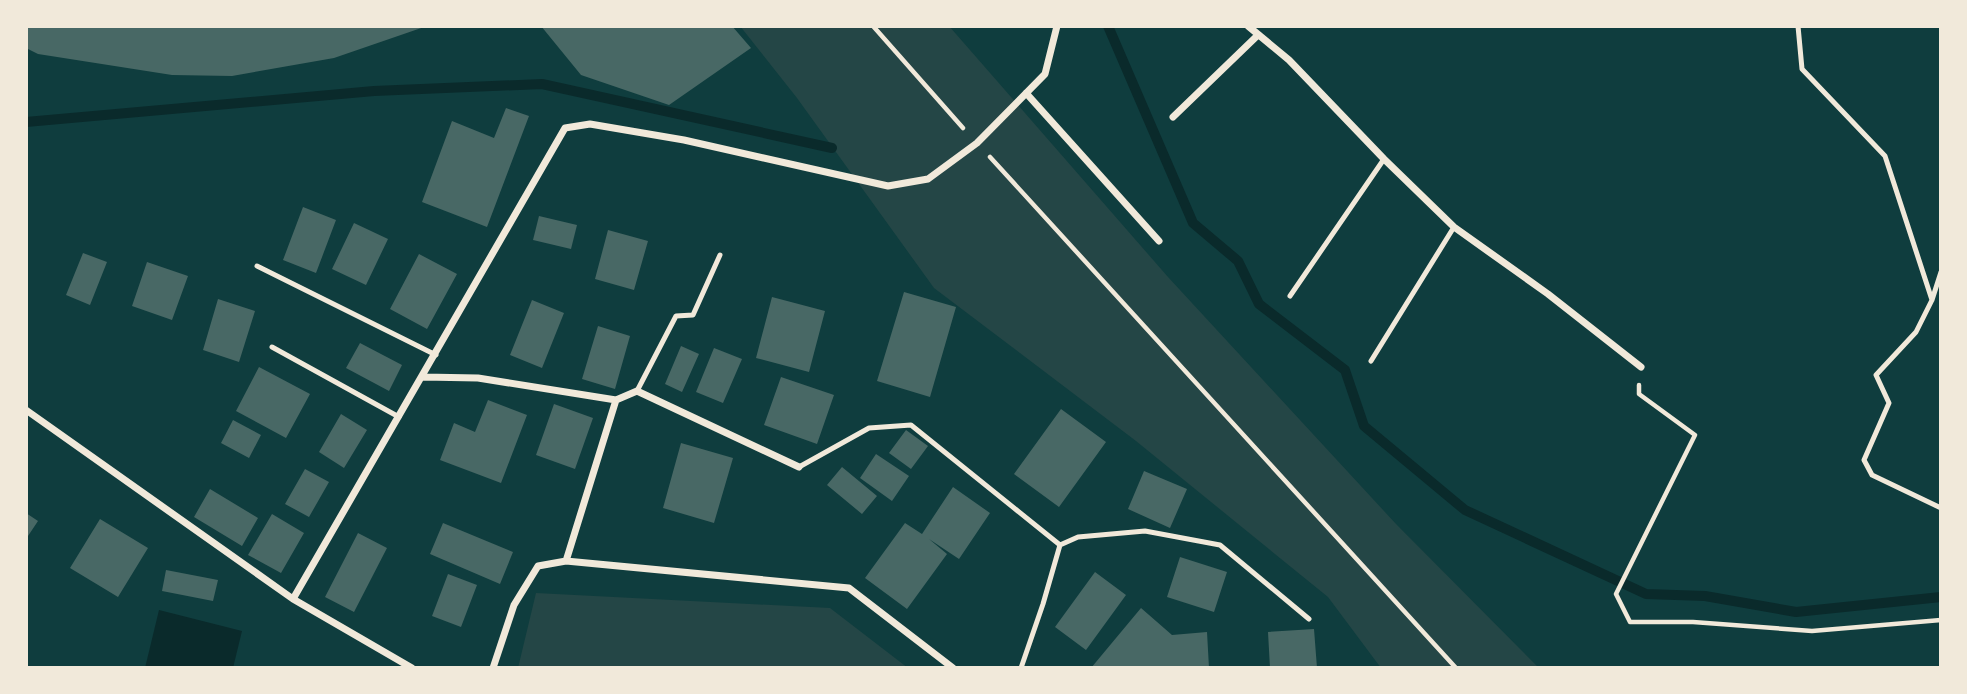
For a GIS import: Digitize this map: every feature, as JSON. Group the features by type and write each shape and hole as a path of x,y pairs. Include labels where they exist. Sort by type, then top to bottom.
{"street":[{"path":"293,599 565,128 590,124 684,140 888,186 929,179 977,143 1045,74 1057,26"},
{"path":"1248,26 1289,60 1454,227 1548,293 1641,367"},
{"path":"1173,117 1258,35"},
{"path":"1026,93 1159,241"},
{"path":"423,377 478,378 616,400 637,391 799,467"},
{"path":"566,561 616,400"},
{"path":"26,410 293,599 412,668"},
{"path":"493,668 514,605 538,566 566,561 849,588 953,668"}],"lane":[{"path":"1798,26 1801,69 1885,156 1932,300"},
{"path":"1290,296 1384,159"},
{"path":"1371,361 1454,227"},
{"path":"637,391 676,316 693,315 720,255"},
{"path":"257,266 436,355"},
{"path":"1941,272 1932,300 1916,332 1876,375 1889,403 1864,460 1872,475 1941,508"},
{"path":"272,347 400,417"},
{"path":"799,467 869,428 911,425 1060,545"},
{"path":"1021,668 1060,545 1078,537 1145,531 1220,545 1308,619"}],"path":[{"path":"873,26 1456,668"},
{"path":"1641,367 1639,394 1696,435 1616,594 1630,622 1693,622 1812,631 1941,620"}],"shaded area":[{"path":"740,26 949,26 1168,277 1396,524 1539,668 1381,668 1328,597 1136,441 934,288 797,98"},
{"path":"536,593 830,608 908,668 518,668"},
{"path":"159,610 242,631 233,668 145,668"}],"building":[{"path":"26,26 427,26 334,58 232,76 172,75 38,54 26,48"},
{"path":"541,26 732,26 751,48 669,105 581,75"},
{"path":"506,108 529,116 487,227 422,202 452,121 494,138"},
{"path":"303,207 336,220 316,273 283,260"},
{"path":"539,216 577,225 571,249 533,240"},
{"path":"354,223 388,239 366,285 332,269"},
{"path":"608,230 648,241 634,290 595,279"},
{"path":"83,253 107,262 90,305 66,295"},
{"path":"419,254 457,274 427,329 390,309"},
{"path":"147,262 188,276 172,320 132,306"},
{"path":"904,292 956,307 930,397 877,381"},
{"path":"772,297 825,311 809,372 756,358"},
{"path":"218,299 255,311 239,362 203,350"},
{"path":"532,300 564,313 542,368 510,355"},
{"path":"598,326 630,336 615,389 582,379"},
{"path":"360,343 402,365 389,391 346,368"},
{"path":"681,346 699,354 682,392 665,384"},
{"path":"714,348 742,359 723,403 696,392"},
{"path":"259,367 310,394 286,438 236,411"},
{"path":"781,377 834,395 817,444 764,425"},
{"path":"488,400 527,415 501,483 440,460 454,423 475,432"},
{"path":"554,404 593,418 575,469 536,455"},
{"path":"1061,409 1106,442 1059,507 1014,474"},
{"path":"341,414 367,430 344,468 319,452"},
{"path":"233,420 261,435 249,458 221,443"},
{"path":"906,430 928,446 911,469 889,453"},
{"path":"681,443 733,458 714,523 663,508"},
{"path":"876,454 909,476 892,501 860,478"},
{"path":"842,467 877,496 862,514 827,485"},
{"path":"305,469 329,482 309,517 285,504"},
{"path":"1144,471 1187,489 1170,528 1128,509"},
{"path":"953,487 990,513 959,559 929,539 947,554 907,609 865,578 905,523 922,534"},
{"path":"210,489 258,518 242,546 194,517"},
{"path":"26,513 38,521 26,539"},
{"path":"272,514 304,533 281,573 248,555"},
{"path":"100,519 148,548 118,597 70,568"},
{"path":"443,523 513,552 500,584 430,554"},
{"path":"358,533 387,548 354,612 325,597"},
{"path":"1180,557 1227,572 1214,612 1167,597"},
{"path":"166,570 218,580 213,601 162,591"},
{"path":"1095,572 1126,595 1086,650 1055,627"},
{"path":"448,574 477,585 461,627 432,616"},
{"path":"1141,608 1172,635 1207,632 1209,668 1091,668"},
{"path":"1314,629 1317,668 1270,668 1268,632"}],"waterway":[{"path":"1108,26 1193,223 1238,261 1259,304 1345,370 1364,426 1465,510 1646,594 1705,596 1796,612 1941,597"},
{"path":"26,122 374,91 542,84 832,148"}]}
